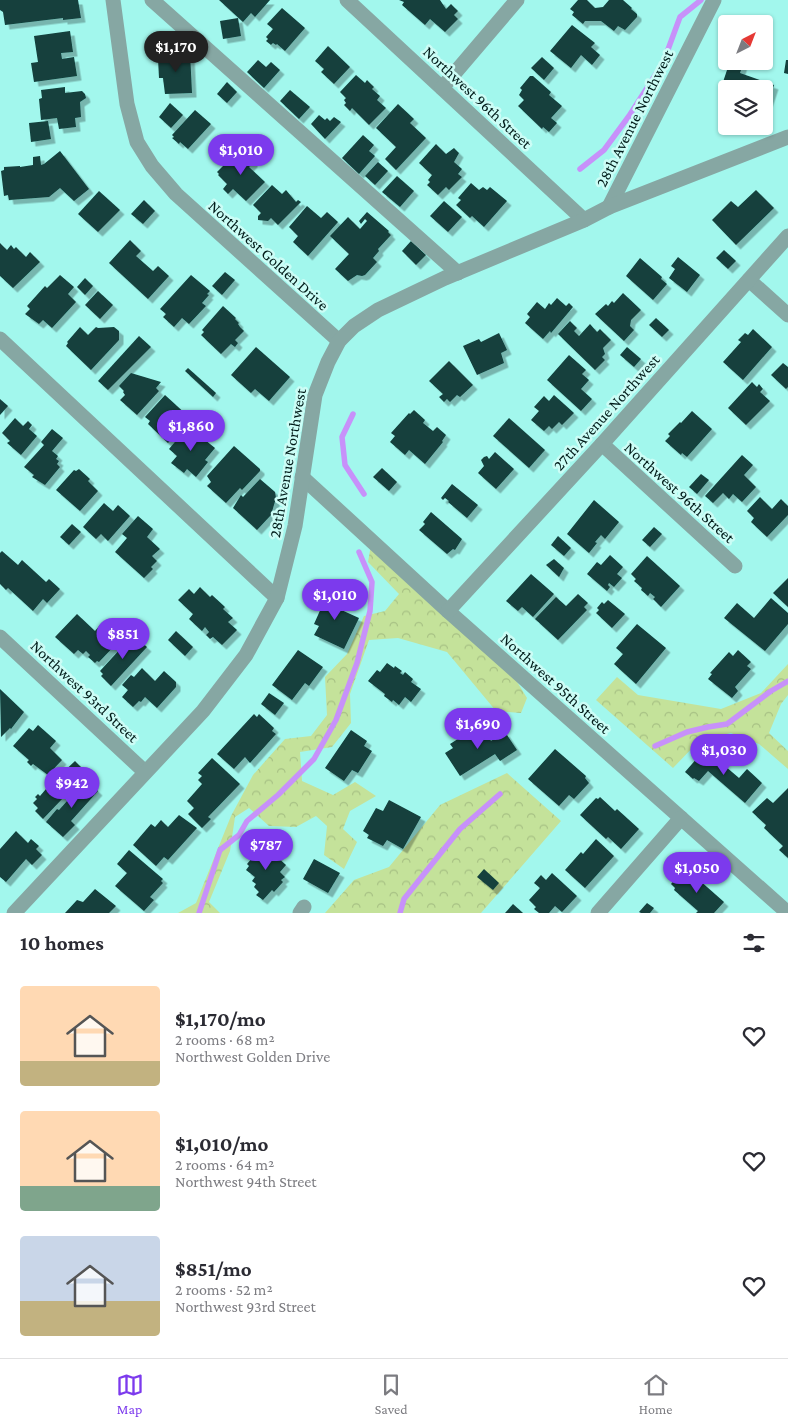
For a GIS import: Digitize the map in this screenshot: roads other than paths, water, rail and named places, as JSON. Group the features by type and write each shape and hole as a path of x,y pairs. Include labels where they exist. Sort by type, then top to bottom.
{"street":[{"name":"Northwest Golden Drive","path":"113,0 127,104 137,142 152,166 176,194 339,341"},
{"path":"152,0 458,273"},
{"name":"Northwest 96th Street","path":"347,0 584,220"},
{"path":"442,88 518,0"},
{"name":"28th Avenue Northwest","path":"14,913 203,711 246,655 277,598 295,526 315,395 328,362 339,341 354,326 378,310 458,273 584,220 609,207 714,0"},
{"path":"609,207 788,137"},
{"name":"27th Avenue Northwest","path":"448,611 602,444 788,236"},
{"path":"749,280 788,315"},
{"path":"0,339 277,598"},
{"name":"Northwest 96th Street","path":"602,444 735,566"},
{"name":"Northwest 95th Street","path":"302,477 448,611 788,913"},
{"name":"Northwest 93rd Street","path":"0,637 145,772"},
{"path":"598,913 681,818"}],"waterway":[{"path":"580,169 604,150 629,116 663,63 680,17 701,0"},
{"path":"353,414 342,437 345,465 364,494"},
{"path":"199,913 220,850 239,835 247,821 278,795 314,759 336,720 357,663 370,611 372,582 359,552"},
{"path":"655,746 687,732 727,724 771,691 788,681"},
{"path":"400,913 404,899 460,829 500,794"}]}
